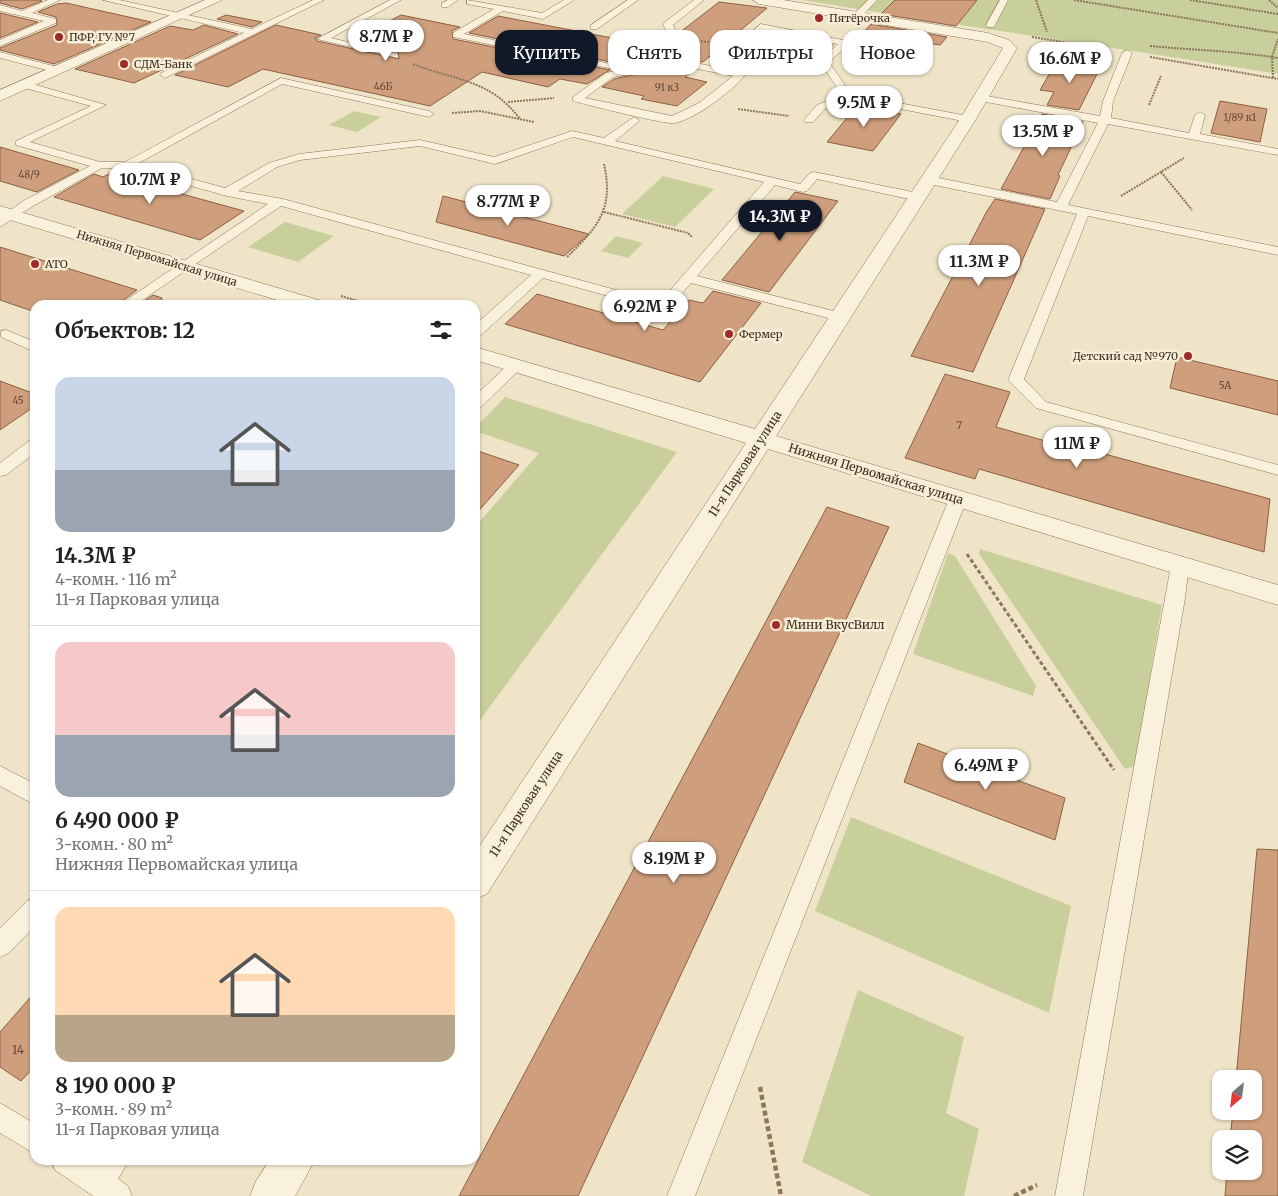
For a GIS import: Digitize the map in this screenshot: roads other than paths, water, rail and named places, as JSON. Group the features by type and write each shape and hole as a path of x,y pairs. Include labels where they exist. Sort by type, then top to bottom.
{"street":[{"path":"0,96 216,0"},
{"path":"759,0 858,16"},
{"name":"11-я Парковая улица","path":"480,875 1009,54 1010,48 1008,44 980,36 858,16"},
{"name":"Нижняя Первомайская улица","path":"4,217 186,266 295,300"},
{"name":"Нижняя Первомайская улица","path":"480,355 1278,595"},
{"path":"270,1196 291,1165"}],"lane":[{"path":"22,14 56,0"},
{"path":"107,0 252,32"},
{"path":"138,7 156,0"},
{"path":"165,75 320,0"},
{"path":"395,56 322,39 397,0"},
{"path":"445,6 454,0"},
{"path":"468,1 543,16 570,0"},
{"path":"594,27 634,0"},
{"path":"671,30 668,24 700,0"},
{"path":"858,16 873,0"},
{"path":"991,25 1004,0"},
{"path":"0,8 53,21 0,43"},
{"path":"502,8 456,35 608,66"},
{"path":"761,28 845,43 824,62 740,46 761,28"},
{"path":"0,31 10,34"},
{"path":"1061,207 1105,120 1108,101 1127,53"},
{"path":"0,55 58,70"},
{"path":"610,75 577,99 673,120 703,105 740,75 700,67"},
{"path":"832,73 848,96"},
{"path":"126,166 281,82 429,114"},
{"path":"25,85 116,108"},
{"path":"809,120 821,107 848,96 968,119"},
{"path":"981,98 1278,152"},
{"path":"101,104 20,143 100,165 126,166 227,192 279,202 663,308 772,181"},
{"path":"1194,136 1200,115"},
{"path":"610,143 634,120"},
{"path":"227,192 273,165 298,157 420,143 496,161 572,134 803,188 814,175 918,197"},
{"path":"4,217 100,165"},
{"path":"929,180 1278,251"},
{"path":"134,300 279,202"},
{"path":"1088,213 1016,380 1041,405 1278,470"},
{"path":"480,328 543,274"},
{"path":"689,278 840,317"},
{"path":"2,333 30,346"},
{"path":"480,401 515,366"},
{"path":"0,471 30,449"},
{"path":"681,1196 958,499"},
{"path":"1069,1196 1176,598 1180,566"},
{"path":"0,775 30,792"},
{"path":"0,945 30,914"},
{"path":"0,1117 30,1137"},
{"path":"72,1165 108,1189 115,1165"}],"place":[{"name":"Пятёрочка","path":"819,18"},
{"name":"ПФР, ГУ №7","path":"59,37"},
{"name":"СДМ-Банк","path":"124,64"},
{"name":"АТО","path":"35,264"},
{"name":"Фермер","path":"729,334"},
{"name":"Детский сад №970","path":"1188,356"},
{"name":"Мини ВкусВилл","path":"776,625"}]}
